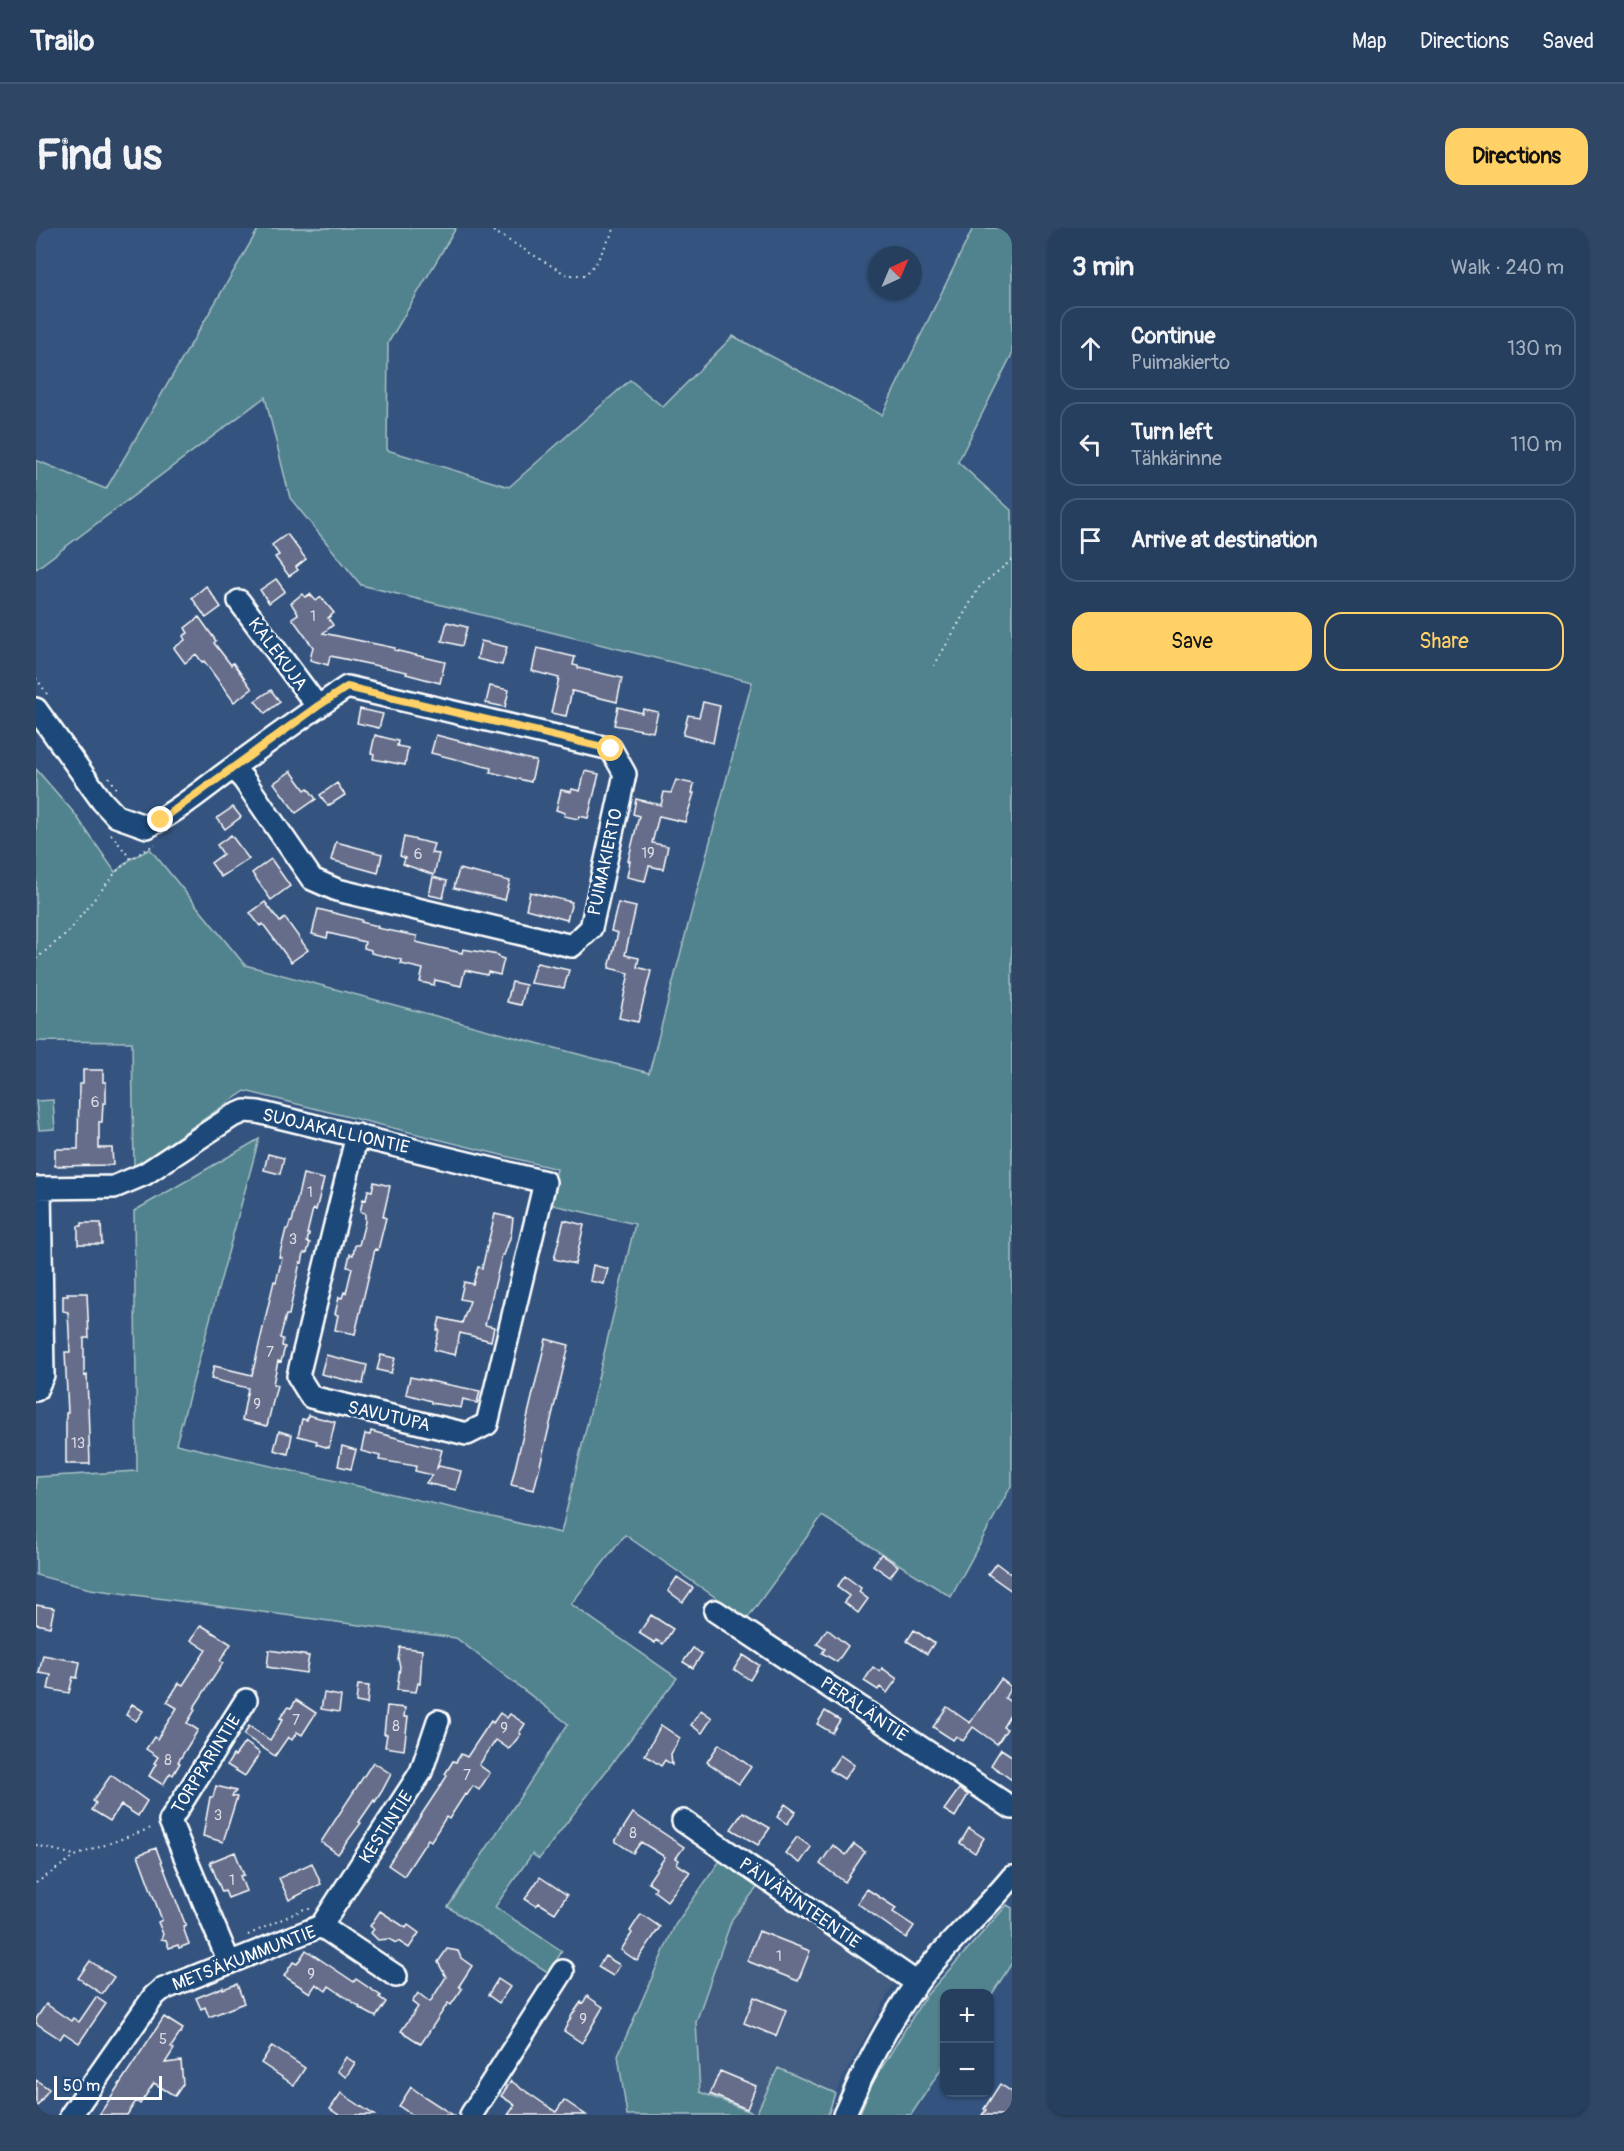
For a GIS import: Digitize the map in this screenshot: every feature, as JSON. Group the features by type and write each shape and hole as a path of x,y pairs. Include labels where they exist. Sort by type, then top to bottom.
{"street":[{"name":"KALEKUJA","path":"239,601 318,706"},
{"name":"PUIMAKIERTO","path":"233,768 244,780 312,879 338,890 572,946 591,928 625,774 611,749 347,687 318,706"},
{"path":"43,703 102,801 116,816 147,827 161,820 318,706"},
{"name":"SUOJAKALLIONTIE","path":"38,1188 121,1185 145,1174 231,1117 245,1111 258,1112 545,1182"},
{"name":"SAVUTUPA","path":"357,1136 298,1376 311,1397 466,1434 487,1424 545,1182"},
{"path":"36,1390 43,1375 38,1188"},
{"name":"PERÄLÄNTIE","path":"715,1611 1012,1808"},
{"name":"TORPPARINTIE","path":"229,1962 170,1821 246,1700"},
{"name":"KESTINTIE","path":"321,1926 422,1772 438,1721"},
{"name":"PÄIVÄRINTEENTIE","path":"683,1821 917,1983"},
{"path":"844,2115 879,2042 917,1983 951,1942 1004,1903 1012,1877"},
{"name":"METSÄKUMMUNTIE","path":"71,2115 154,1995 161,1990 321,1926 396,1976"},
{"path":"471,2115 563,1971"}],"path":[{"path":"488,228 567,275 585,275 596,263 615,228"},
{"path":"934,666 980,586 1012,560"},
{"path":"36,678 43,703"},
{"path":"104,771 124,799"},
{"path":"36,959 67,933 116,872 130,859"},
{"path":"36,1883 75,1856 170,1821"},
{"path":"36,1845 75,1856"}],"shaded area":[{"path":"764,1879 900,1972 835,2093 778,2069 756,2114 700,2092 696,2022 732,1919"}],"green space":[{"path":"259,228 456,228 388,343 387,450 509,487 630,380 663,407 733,336 882,415 973,228 1012,228 1012,354 958,462 1012,511 1012,1484 951,1597 822,1516 747,1619 625,1535 571,1604 677,1678 539,1859 532,1854 495,1907 562,1951 549,1973 448,1907 568,1724 456,1638 90,1589 36,1575 36,1477 137,1471 134,1211 259,1139 176,1444 561,1533 635,1224 549,1204 557,1169 245,1091 134,1167 132,1042 36,1041 36,769 75,814 115,872 131,859 150,849 245,965 649,1073 752,682 361,585 290,498 265,397 36,569 36,460 106,489"},
{"path":"53,1100 55,1129 39,1130 36,1101"},
{"path":"726,1852 764,1879 732,1919 696,2022 700,2092 756,2114 778,2068 835,2093 828,2115 627,2115 618,2055 675,1925"},
{"path":"1007,1905 1012,1908 1012,1963 994,1991 994,1989 940,1989 940,2071 911,2115 859,2115 872,2084 924,1998"}],"building":[{"path":"287,534 306,559 296,567 298,570 289,576 275,557 279,555 272,545"},
{"path":"276,579 285,591 269,603 260,590"},
{"path":"206,586 221,607 206,618 192,598"},
{"path":"302,594 305,597 310,594 316,601 321,597 334,613 328,618 333,625 323,633 395,648 394,650 445,662 440,683 406,674 407,672 330,656 328,665 310,660 313,647 292,618 298,614 291,603"},
{"path":"199,617 216,641 214,643 231,665 233,663 252,689 234,702 204,661 202,662 196,654 185,663 174,648 185,640 183,636 188,633 185,628"},
{"path":"447,622 467,627 462,646 442,641"},
{"path":"481,641 507,647 502,665 477,659"},
{"path":"537,648 575,657 573,665 578,668 622,678 617,702 572,691 566,716 551,713 559,678 532,671"},
{"path":"490,686 509,690 505,707 486,703"},
{"path":"271,690 280,702 265,713 255,701"},
{"path":"703,702 720,706 713,743 683,735 688,715 699,717"},
{"path":"618,707 642,713 643,709 658,712 653,732 614,725"},
{"path":"360,709 383,714 379,728 357,723"},
{"path":"375,735 398,741 397,746 408,748 405,765 373,759 374,754 371,753"},
{"path":"436,735 536,761 531,782 490,772 491,768 431,753"},
{"path":"291,771 305,790 308,788 316,799 296,813 274,783"},
{"path":"585,771 599,774 588,818 579,816 578,819 564,816 565,813 556,810 561,790 580,791"},
{"path":"676,780 694,784 692,793 694,793 685,822 659,816 652,843 668,846 663,869 649,866 645,881 627,877 630,861 628,861 639,816 633,814 636,799 661,805 664,792 671,793"},
{"path":"337,783 345,795 328,806 320,795"},
{"path":"233,807 241,817 225,829 217,818"},
{"path":"231,835 249,859 221,877 211,863 223,854 217,845"},
{"path":"404,837 434,844 431,853 439,854 434,875 403,864 405,858 400,856"},
{"path":"336,842 382,854 378,873 331,860"},
{"path":"271,859 290,886 271,900 252,873"},
{"path":"459,869 510,881 505,900 454,888"},
{"path":"433,877 447,881 443,898 429,895"},
{"path":"530,892 572,902 567,920 526,909"},
{"path":"265,902 280,922 285,918 308,950 291,962 263,924 260,926 250,913"},
{"path":"618,903 636,907 625,955 639,958 637,967 651,971 638,1022 619,1018 629,973 609,968 618,933 611,931"},
{"path":"318,909 362,920 361,922 378,926 377,928 417,936 416,942 462,953 463,949 498,955 504,959 500,975 488,972 487,975 465,970 461,986 435,980 434,985 420,982 423,969 401,964 402,960 371,953 371,950 364,948 365,942 328,933 327,938 312,934"},
{"path":"537,963 569,970 564,988 530,983"},
{"path":"512,982 526,985 521,1005 507,1002"},
{"path":"83,1070 103,1070 103,1082 106,1082 106,1103 103,1103 102,1122 99,1122 99,1148 112,1148 113,1165 55,1166 55,1149 78,1149 79,1084 83,1084"},
{"path":"268,1154 284,1158 280,1174 264,1170"},
{"path":"303,1174 324,1179 307,1234 309,1234 307,1242 310,1243 307,1253 304,1253 302,1263 300,1262 289,1315 286,1315 280,1338 283,1339 282,1346 285,1347 281,1362 278,1361 273,1384 277,1385 267,1426 242,1420 248,1388 211,1379 214,1366 252,1375 274,1281 276,1282 282,1258 279,1257 286,1229 292,1222"},
{"path":"374,1182 390,1186 383,1217 386,1218 378,1250 375,1249 355,1334 335,1330 338,1315 335,1314 339,1297 342,1298 344,1292 346,1293 352,1268 347,1267 350,1254 353,1255 355,1245 359,1245 365,1222 365,1213 360,1212 363,1199 366,1200 368,1190 372,1191"},
{"path":"495,1214 513,1218 511,1235 504,1255 502,1255 485,1325 494,1327 491,1341 460,1333 455,1355 434,1350 440,1318 462,1323 470,1301 460,1299 464,1282 473,1284 478,1267 482,1268"},
{"path":"564,1220 584,1225 575,1264 554,1259"},
{"path":"82,1223 101,1223 102,1244 78,1244 78,1226 82,1226"},
{"path":"593,1265 608,1269 604,1284 590,1281"},
{"path":"67,1293 87,1293 89,1338 84,1338 84,1376 87,1375 90,1464 66,1464 66,1413 68,1413 65,1352 70,1352 68,1312 63,1311 63,1296 68,1296"},
{"path":"546,1339 569,1345 534,1490 511,1485"},
{"path":"326,1355 367,1365 363,1384 321,1374"},
{"path":"381,1355 395,1358 391,1373 377,1370"},
{"path":"410,1377 480,1391 477,1403 463,1399 461,1408 431,1403 431,1401 406,1394"},
{"path":"308,1415 335,1422 329,1448 316,1444 317,1441 298,1436 302,1419 307,1420"},
{"path":"279,1431 292,1435 288,1454 274,1450"},
{"path":"371,1431 442,1450 437,1468 439,1466 461,1471 456,1490 426,1483 432,1475 415,1471 416,1466 379,1460 380,1456 361,1451 365,1434 370,1435"},
{"path":"342,1446 356,1450 351,1469 338,1466"},
{"path":"881,1554 898,1566 890,1577 873,1565"},
{"path":"996,1563 1012,1575 1012,1591 988,1574"},
{"path":"845,1576 861,1588 859,1592 868,1599 858,1613 844,1602 849,1596 837,1587"},
{"path":"677,1577 693,1588 683,1602 668,1591"},
{"path":"36,1605 54,1608 50,1627 36,1624"},
{"path":"651,1615 673,1629 663,1644 656,1640 655,1643 639,1633"},
{"path":"201,1625 231,1644 220,1661 223,1663 193,1709 195,1710 187,1723 198,1730 178,1762 180,1763 173,1775 170,1773 163,1785 149,1776 158,1757 146,1749 154,1737 157,1739 177,1708 167,1702 179,1683 183,1685 206,1650 191,1640"},
{"path":"827,1629 848,1646 837,1662 822,1653 825,1649 817,1644"},
{"path":"914,1630 934,1643 927,1654 907,1641"},
{"path":"400,1647 422,1650 420,1684 418,1683 416,1692 397,1690"},
{"path":"693,1648 702,1654 693,1668 683,1662"},
{"path":"269,1650 309,1656 306,1673 267,1667"},
{"path":"43,1655 80,1662 77,1678 73,1677 69,1693 48,1689 51,1675 39,1673"},
{"path":"743,1655 759,1665 750,1680 734,1669"},
{"path":"873,1667 880,1672 882,1668 897,1679 887,1693 880,1687 878,1690 864,1681"},
{"path":"1001,1679 1011,1687 1005,1698 1012,1703 1012,1712 1003,1727 1007,1729 997,1744 973,1727 963,1741 956,1736 953,1740 933,1727 947,1707 970,1723"},
{"path":"358,1685 369,1686 367,1704 356,1702"},
{"path":"324,1693 341,1696 339,1712 321,1709"},
{"path":"296,1700 316,1713 302,1735 297,1732 292,1740 288,1737 275,1756 244,1735 249,1726 270,1740 283,1719 280,1718"},
{"path":"132,1704 143,1711 136,1721 126,1715"},
{"path":"387,1706 405,1708 404,1717 408,1717 404,1750 385,1747"},
{"path":"701,1710 712,1718 702,1733 691,1725"},
{"path":"825,1711 840,1720 832,1733 817,1724"},
{"path":"500,1713 507,1718 510,1714 525,1724 519,1733 521,1734 509,1749 496,1740 479,1765 490,1773 479,1790 473,1786 467,1795 465,1794 449,1819 446,1817 431,1841 428,1839 404,1876 388,1865 447,1776 445,1774 453,1761 456,1762 461,1754 467,1757 491,1721 493,1723"},
{"path":"661,1725 680,1738 671,1754 672,1765 665,1760 661,1766 645,1755"},
{"path":"245,1742 260,1753 245,1776 227,1765"},
{"path":"719,1744 751,1767 739,1784 707,1762"},
{"path":"1001,1749 1012,1756 1012,1780 991,1765"},
{"path":"840,1755 854,1765 844,1779 830,1770"},
{"path":"373,1762 391,1774 375,1802 374,1800 359,1822 361,1823 338,1854 321,1842"},
{"path":"111,1775 147,1801 138,1816 121,1805 110,1821 92,1810 96,1803 93,1801"},
{"path":"216,1786 236,1791 232,1796 237,1797 223,1842 203,1836 210,1797 213,1797"},
{"path":"959,1789 968,1795 955,1817 944,1810"},
{"path":"785,1804 796,1812 787,1824 777,1817"},
{"path":"743,1812 770,1828 758,1845 731,1829"},
{"path":"633,1813 684,1847 676,1858 679,1860 677,1864 690,1872 667,1901 654,1891 656,1887 648,1882 665,1857 641,1842 633,1853 615,1841"},
{"path":"969,1828 984,1838 975,1853 960,1843"},
{"path":"797,1837 811,1847 800,1863 785,1853"},
{"path":"854,1844 865,1852 845,1882 820,1864 833,1845 846,1855"},
{"path":"156,1848 186,1926 183,1927 189,1944 179,1948 178,1945 169,1948 166,1940 161,1939 163,1934 158,1922 162,1920 138,1855"},
{"path":"235,1852 244,1875 240,1876 246,1891 228,1898 225,1891 222,1892 210,1862"},
{"path":"312,1863 321,1884 289,1900 279,1878"},
{"path":"540,1877 567,1895 555,1913 539,1903 536,1906 525,1899"},
{"path":"867,1889 896,1908 893,1912 914,1926 906,1938 857,1903"},
{"path":"380,1911 406,1928 408,1925 419,1933 409,1948 398,1941 396,1943 389,1939 378,1940 371,1933 374,1929 370,1926"},
{"path":"641,1914 660,1927 637,1961 621,1950"},
{"path":"759,1931 810,1951 798,1981 747,1961"},
{"path":"447,1949 458,1951 461,1958 472,1966 459,1986 462,1989 451,2005 448,2003 421,2044 401,2031 418,2007 412,2002 418,1993 430,2002 446,1977 438,1962"},
{"path":"306,1950 354,1982 356,1979 381,1996 379,1997 386,2002 376,2017 359,2008 329,1986 326,1991 316,1984 310,1993 284,1976 293,1962 297,1964"},
{"path":"605,1956 620,1965 613,1976 598,1967"},
{"path":"90,1961 114,1977 102,1994 78,1978"},
{"path":"498,1979 510,1987 499,2003 488,1995"},
{"path":"237,1984 244,2003 209,2017 205,2007 201,2009 196,1998"},
{"path":"587,1996 603,2007 582,2043 564,2031 572,2015"},
{"path":"96,1997 106,2004 79,2043 64,2033 60,2039 36,2023 36,2019 46,2004 71,2021 73,2018 79,2022"},
{"path":"754,1997 786,2010 776,2036 744,2023"},
{"path":"164,2017 183,2029 171,2047 174,2049 165,2063 181,2061 183,2084 175,2096 154,2083 140,2104 136,2101 127,2115 99,2115"},
{"path":"272,2046 305,2068 294,2085 261,2063"},
{"path":"346,2057 355,2063 346,2077 337,2071"},
{"path":"720,2071 756,2086 747,2109 710,2094"},
{"path":"36,2080 49,2089 36,2108"},
{"path":"511,2081 556,2112 564,2100 586,2115 508,2115 515,2105 501,2096"},
{"path":"1000,2084 1012,2092 1012,2106 1006,2115 982,2115 992,2097 994,2097"},
{"path":"411,2087 453,2115 412,2115 399,2106"},
{"path":"341,2093 374,2115 339,2115 330,2109"}],"route":[{"path":"161,820 347,687 611,749"}]}
